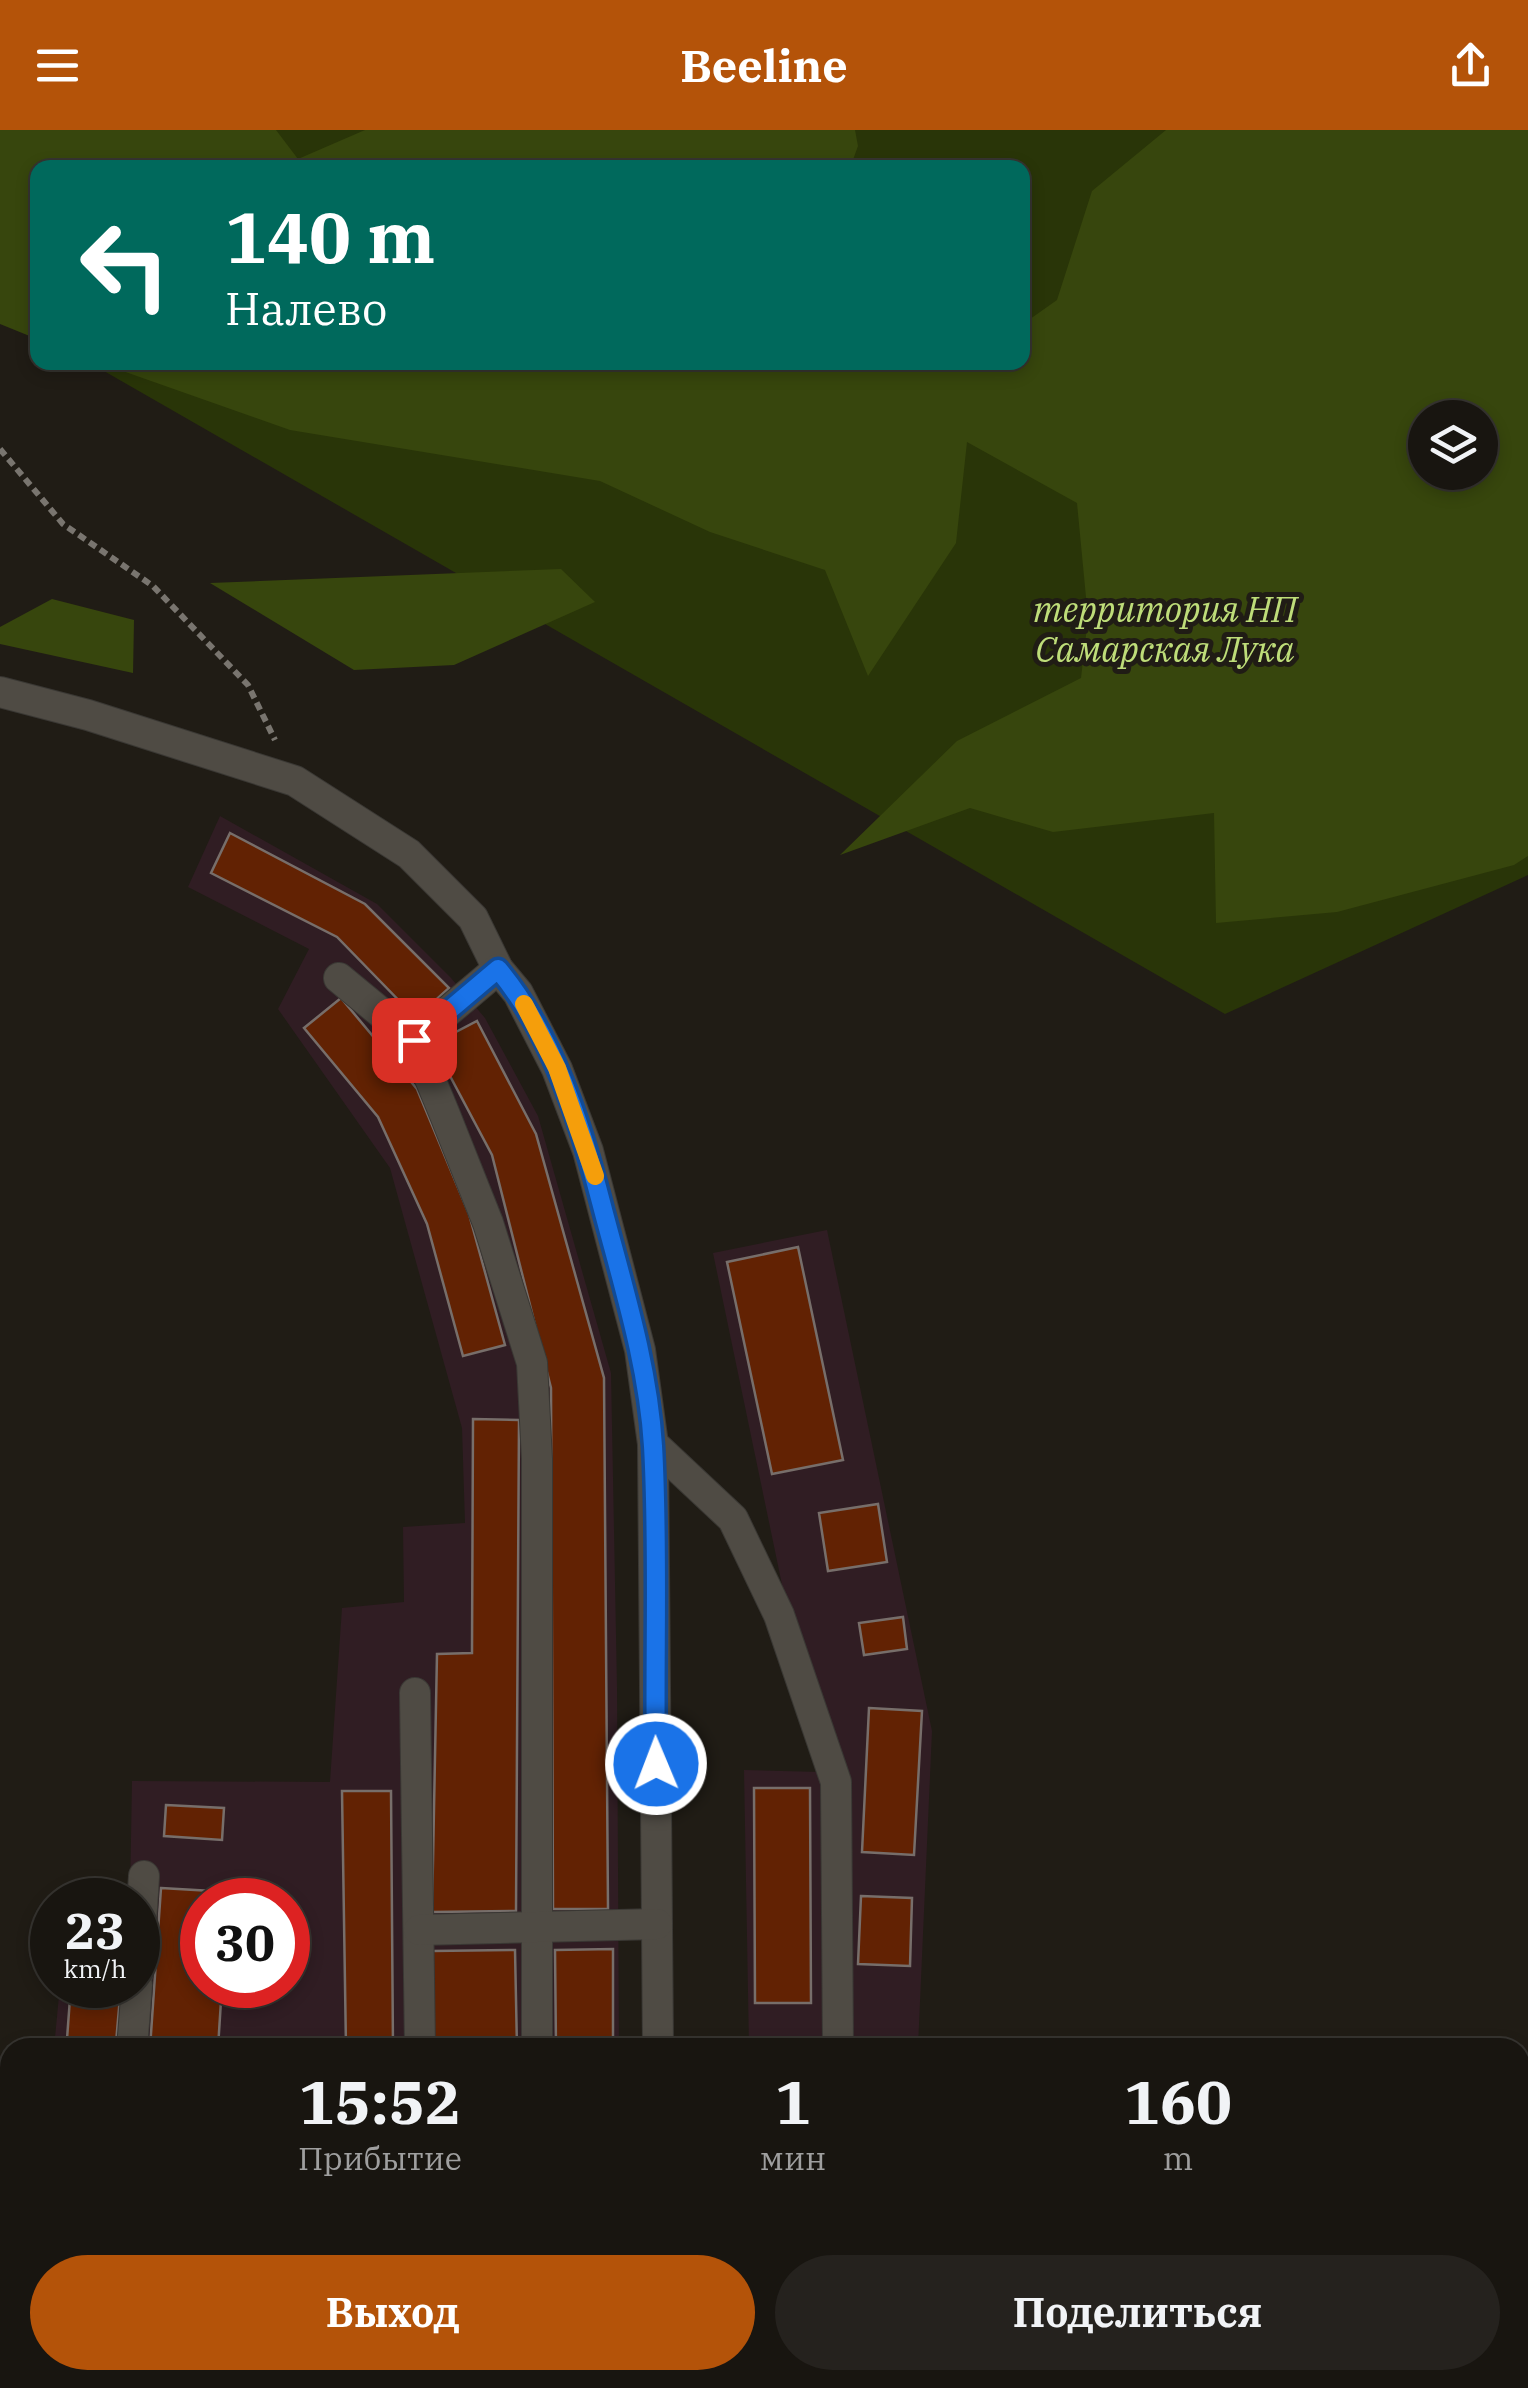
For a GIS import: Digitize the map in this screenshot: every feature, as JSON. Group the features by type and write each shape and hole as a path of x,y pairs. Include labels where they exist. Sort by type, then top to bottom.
{"street":[{"path":"0,692 88,715 295,781 409,854 474,918 498,969 518,993 557,1068 588,1151 640,1350 653,1444 658,2038"},
{"path":"414,1040 498,969"},
{"path":"338,978 414,1040 488,1224 532,1363 538,1459 537,2038"},
{"path":"653,1444 733,1519 779,1615 836,1782 838,2038"},
{"path":"415,1693 420,2038"},
{"path":"419,1930 657,1924"},
{"path":"133,2038 135,2008"}],"path":[{"path":"0,449 63,524 153,586 248,685 295,781"}],"shaded area":[{"path":"220,816 377,904 485,1018 538,1116 611,1373 619,2038 55,2038 58,2008 160,2008 160,1878 130,1878 132,1781 330,1782 342,1608 404,1602 403,1527 465,1523 462,1428 390,1168 278,1009 309,949 188,887"},
{"path":"827,1230 932,1731 918,2038 749,2038 744,1770 821,1772 713,1253"}],"green space":[{"name":"территория НП Самарская Лука","path":"0,130 1528,130 1528,875 1225,1014 102,370 1030,370 1030,160 30,160"},
{"path":"0,130 276,130 298,159 365,130 855,130 858,146 853,160 30,160 30,336 0,324"},
{"name":"территория НП Самарская Лука","path":"1166,130 1528,130 1528,856 1514,865 1337,912 1216,923 1214,813 1053,832 970,808 840,855 957,741 1081,678 1088,618 1077,503 967,442 956,543 868,676 825,570 710,532 600,481 290,430 120,370 1030,370 1030,319 1057,300 1092,191"},
{"path":"561,569 595,602 454,665 354,670 210,583"},
{"path":"52,599 134,620 133,673 0,644 0,627"}],"building":[{"path":"230,833 365,904 449,988 416,1018 337,937 211,873"},
{"path":"341,998 417,1089 469,1214 505,1345 463,1356 427,1224 378,1117 304,1028"},
{"path":"477,1021 536,1134 604,1378 608,1909 553,1909 551,1388 492,1155 433,1044"},
{"path":"798,1247 843,1460 772,1474 727,1262"},
{"path":"473,1419 519,1420 516,1911 432,1912 437,1654 472,1653"},
{"path":"878,1504 887,1562 828,1571 819,1513"},
{"path":"903,1617 907,1649 864,1655 859,1623"},
{"path":"869,1708 922,1711 914,1855 862,1852"},
{"path":"754,1788 810,1788 811,2003 755,2003"},
{"path":"342,1791 391,1791 393,2038 346,2038"},
{"path":"166,1805 224,1808 222,1840 164,1836"},
{"path":"161,1888 180,1889 180,2008 221,2008 219,2038 151,2038 153,2008 160,2008"},
{"path":"861,1896 912,1898 910,1966 858,1964"},
{"path":"613,1949 613,2038 556,2038 555,1950"},
{"path":"515,1950 517,2038 433,2038 432,1951"},
{"path":"69,2008 119,2008 116,2038 67,2038"}],"slow traffic":[{"path":"524,1004 557,1068 595,1176"}],"route":[{"path":"414,1040 498,969 518,993 557,1068 588,1151 640,1350 653,1444 656,1764"}]}
